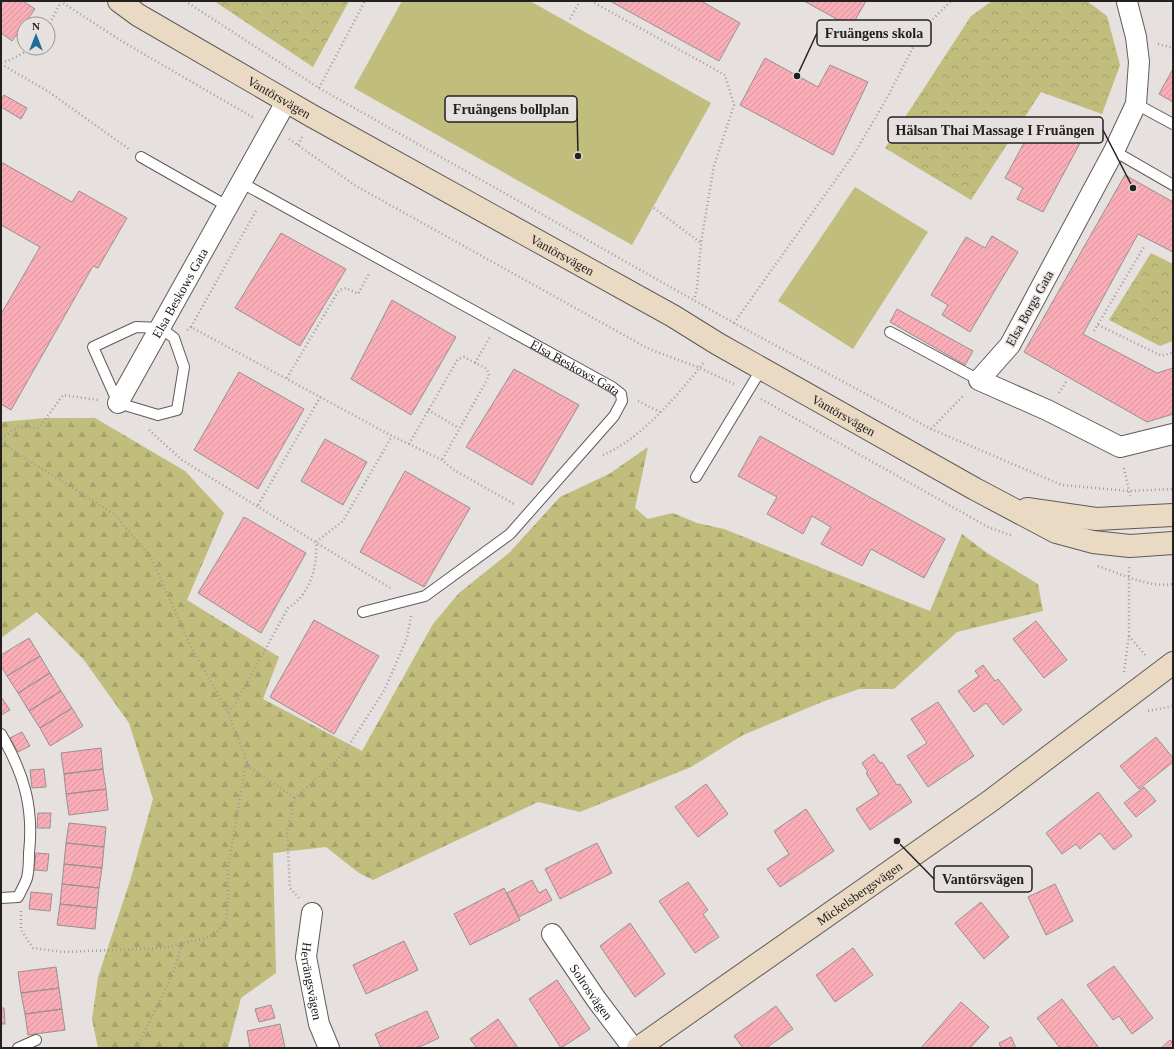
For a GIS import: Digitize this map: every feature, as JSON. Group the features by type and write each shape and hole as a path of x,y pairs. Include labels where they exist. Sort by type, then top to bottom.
{"street":[{"name":"Vantörsvägen","path":"119,1 138,15 286,102 673,316 718,344 1056,532 1093,542 1130,546 1173,543"},
{"name":"Elsa Borgs Gata","path":"979,380 1010,346 1114,151 1136,104 1139,62 1136,37 1127,2"},
{"name":"Elsa Beskows Gata","path":"118,403 168,333 229,207 286,102"},
{"path":"979,380 1047,410 1120,447 1173,434"},
{"name":"Vantörsvägen","path":"1008,505 1096,519 1173,515"},
{"name":"Mickelsbergsvägen","path":"645,1046 983,806 1173,663"},
{"name":"Herrängsvägen","path":"312,913 306,958 319,1024 329,1048"},
{"name":"Solrosvägen","path":"552,934 596,999 645,1046"}],"lane":[{"path":"1136,104 1173,124"},
{"path":"1114,151 1173,185"},
{"path":"141,157 229,207"},
{"name":"Elsa Beskows Gata","path":"242,183 612,387 621,394 622,401 614,416 579,458 510,534 425,596 363,612"},
{"path":"136,327 168,333 184,367 177,410 158,416 118,403 93,347 136,327"},
{"path":"890,332 979,380"},
{"path":"696,477 762,368"},
{"path":"1,734 12,752 31,812 32,830 27,878 18,897 1,898"},
{"path":"18,1048 36,1040"}],"path":[{"path":"54,16 61,1 123,42 260,121"},
{"path":"185,1 320,88 734,323 931,429 1062,486 1130,491 1173,488"},
{"path":"320,88 365,1"},
{"path":"570,19 580,1"},
{"path":"591,1 725,75 734,105 714,166 694,300"},
{"path":"579,458 586,462 628,442 660,412 700,368 734,323 854,154 887,98 922,30 951,1"},
{"path":"1,63 18,56"},
{"path":"1,63 49,92 141,157"},
{"path":"291,141 363,190 649,349 700,368 748,392 988,527 1017,538"},
{"path":"190,327 264,196"},
{"path":"654,208 702,243"},
{"path":"1094,331 1145,244"},
{"path":"287,378 339,290 346,288 358,294 378,257"},
{"path":"475,363 497,323"},
{"path":"1098,325 1162,356 1173,352"},
{"path":"168,333 190,327 321,396 392,436 442,460 454,470 530,513"},
{"path":"409,444 458,359 464,356 488,369 489,376 442,460"},
{"path":"931,429 979,380"},
{"path":"1,438 18,427 39,428 63,395 118,403"},
{"path":"258,505 321,396"},
{"path":"622,401 636,400 660,412"},
{"path":"428,410 459,428"},
{"path":"147,429 182,460 258,505 388,587 407,601 412,614 407,638 384,689 344,753 295,798 287,831 290,888 312,913"},
{"path":"316,542 343,521 392,436"},
{"path":"1,443 114,514 151,557 190,645 228,712 249,767 295,798"},
{"path":"228,712 234,706 288,608 298,602 315,572 317,558 316,542"},
{"path":"1091,564 1128,577 1163,586 1173,584"},
{"path":"1121,678 1124,672 1129,636 1128,577"},
{"path":"1129,636 1148,658"},
{"path":"18,897 21,930 33,948 63,952 164,948 215,934 226,920 228,865 245,767 249,767"},
{"path":"139,1048 139,1043 172,976 181,947 185,942"}],"green space":[{"path":"214,1 349,1 313,67"},
{"path":"402,1 530,1 711,103 632,245 354,88"},
{"path":"992,1 1087,1 1107,16 1120,65 1102,114 1041,92 971,200 885,148 971,16"},
{"path":"855,187 928,232 853,349 778,301"},
{"path":"1151,253 1173,264 1173,341 1160,346 1109,320"},
{"path":"46,418 95,418 185,471 224,513 187,600 279,657 263,699 362,751 433,624 459,593 509,553 560,497 609,474 648,447 635,508 648,519 673,513 697,523 724,529 930,611 962,534 987,553 1038,584 1043,611 957,632 894,689 859,689 822,702 743,735 691,767 580,812 538,802 373,880 359,873 326,847 273,853 276,973 241,998 228,1048 98,1048 92,1019 98,977 130,881 153,799 129,723 84,660 37,612 1,638 1,422"}],"building":[{"path":"1,1 23,1 35,9 30,16 16,16 16,35 12,41 1,33"},
{"path":"610,1 701,1 740,23 719,61"},
{"path":"804,1 866,1 851,27"},
{"path":"765,58 818,87 830,65 868,82 833,155 740,105"},
{"path":"1173,69 1173,102 1159,94"},
{"path":"4,95 27,108 21,119 1,107 1,99"},
{"path":"1038,117 1058,128 1063,118 1087,130 1043,212 1017,199 1023,188 1005,178"},
{"path":"1,162 72,202 79,191 127,218 98,268 93,266 11,410 1,404 1,314 40,247 1,225"},
{"path":"1125,175 1173,202 1173,252 1138,234 1083,334 1157,373 1173,368 1173,414 1147,422 1024,352"},
{"path":"281,233 346,269 300,346 235,308"},
{"path":"992,236 1018,252 970,332 942,315 948,305 931,295 966,237 985,248"},
{"path":"392,300 456,337 411,415 351,379"},
{"path":"897,309 973,351 965,365 890,322"},
{"path":"514,369 579,405 532,485 466,447"},
{"path":"239,372 304,409 258,489 194,450"},
{"path":"760,436 945,539 924,578 871,549 862,566 821,544 831,527 812,516 803,534 767,514 777,497 738,476"},
{"path":"325,439 367,462 343,505 301,481"},
{"path":"405,471 470,508 424,587 360,552"},
{"path":"244,517 306,553 261,633 198,593"},
{"path":"314,620 379,656 334,734 270,697"},
{"path":"1036,621 1067,660 1044,678 1013,639"},
{"path":"29,638 40,656 7,676 1,666 1,655"},
{"path":"40,656 50,673 18,693 7,676"},
{"path":"983,665 995,681 998,679 1022,710 1003,725 986,703 974,712 958,691 979,676 975,671"},
{"path":"50,673 61,691 29,711 18,693"},
{"path":"61,691 72,708 40,728 29,711"},
{"path":"1,697 10,710 1,715"},
{"path":"938,702 974,756 928,787 907,756 927,743 911,719"},
{"path":"72,708 83,726 50,746 40,728"},
{"path":"22,732 30,746 18,752 10,738"},
{"path":"1156,737 1173,758 1173,762 1139,789 1120,766"},
{"path":"101,748 103,769 64,774 61,753"},
{"path":"874,754 880,763 882,762 897,785 900,784 912,802 870,830 856,809 879,794 866,773 868,772 862,763"},
{"path":"44,769 46,787 32,788 30,770"},
{"path":"103,769 106,789 66,794 64,774"},
{"path":"706,784 728,814 698,837 675,807"},
{"path":"1144,787 1156,801 1136,817 1124,803"},
{"path":"106,789 108,810 69,815 66,794"},
{"path":"1098,792 1132,836 1114,850 1100,833 1080,849 1076,844 1062,854 1046,833"},
{"path":"806,809 834,851 780,887 767,869 789,854 774,831"},
{"path":"38,813 51,813 50,828 37,828"},
{"path":"69,823 106,827 104,847 66,843"},
{"path":"66,843 104,847 102,868 64,864"},
{"path":"597,843 612,873 560,899 545,869"},
{"path":"36,853 49,854 47,871 34,870"},
{"path":"64,864 102,868 99,888 62,884"},
{"path":"532,880 539,893 546,889 552,900 519,917 507,893"},
{"path":"688,882 708,910 703,914 719,937 695,953 659,901"},
{"path":"62,884 99,888 97,908 60,904"},
{"path":"1055,884 1073,921 1046,935 1028,897"},
{"path":"504,888 520,920 470,945 454,914"},
{"path":"31,892 52,894 50,911 29,909"},
{"path":"981,902 1009,937 984,959 955,923"},
{"path":"60,904 97,908 95,929 57,925"},
{"path":"630,923 665,974 635,997 600,946"},
{"path":"404,941 418,970 366,994 353,965"},
{"path":"853,948 873,975 835,1002 816,975"},
{"path":"1114,966 1153,1018 1132,1034 1119,1016 1113,1020 1087,985"},
{"path":"56,967 59,988 21,993 18,972"},
{"path":"557,980 590,1029 561,1048 529,999"},
{"path":"59,988 62,1009 25,1014 21,993"},
{"path":"1062,999 1099,1048 1071,1048 1069,1046 1066,1048 1060,1048 1037,1018"},
{"path":"961,1002 989,1027 970,1048 921,1048"},
{"path":"271,1005 275,1018 259,1022 255,1009"},
{"path":"776,1006 793,1029 766,1048 743,1048 734,1036"},
{"path":"1,1008 4,1008 5,1024 1,1024"},
{"path":"62,1009 65,1030 28,1035 25,1014"},
{"path":"427,1011 439,1038 417,1048 381,1048 375,1034"},
{"path":"498,1019 518,1048 477,1048 470,1039"},
{"path":"280,1024 285,1048 250,1048 247,1031"},
{"path":"1011,1037 1016,1048 1001,1048 999,1043"},
{"path":"1170,1040 1173,1043 1173,1048 1161,1048"}],"place":[{"name":"Fruängens skola","path":"797,76"},
{"name":"Fruängens bollplan","path":"578,156"},
{"name":"Hälsan Thai Massage I Fruängen","path":"1133,188"},
{"name":"Vantörsvägen","path":"897,841"}]}
